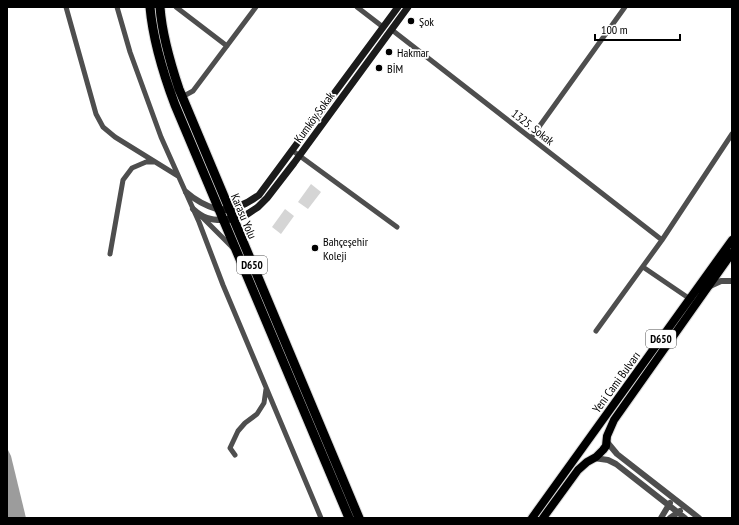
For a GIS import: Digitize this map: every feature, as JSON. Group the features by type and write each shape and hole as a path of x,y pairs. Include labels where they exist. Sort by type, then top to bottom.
{"highway":[{"path":"150,7 152,26 161,68 175,105 222,220 349,518"},
{"name":"Karasu Yolu","path":"160,7 161,23 171,65 182,97 228,210 359,518"}],"main road":[{"name":"Kumköy Sokak","path":"219,210 228,210 242,205 259,195 398,7"},
{"name":"Kumköy Sokak","path":"222,220 233,219 246,215 258,207 267,198 408,7"},
{"name":"Yeni Cami Bulvarı","path":"532,518 732,240"},
{"name":"Yeni Cami Bulvarı","path":"543,518 578,470 603,450 614,420 732,253"},
{"path":"594,458 588,453 588,441 594,435 601,435 607,442"}],"street":[{"path":"66,7 96,114 103,127 115,138 179,177"},
{"path":"118,7 135,66 161,137 199,222 223,285 321,518"},
{"path":"176,7 227,46"},
{"path":"182,97 193,92 256,7"},
{"path":"358,7 383,27"},
{"path":"531,138 626,7"},
{"name":"1325. Sokak","path":"392,30 662,240"},
{"path":"596,331 662,240 732,134"},
{"path":"293,151 397,227"},
{"path":"110,254 122,180 132,168 146,162 156,162"},
{"path":"186,192 195,200 207,207 219,210"},
{"path":"193,210 227,240 236,252"},
{"path":"202,217 211,220 222,220"},
{"path":"643,267 690,299"},
{"path":"708,288 721,281 732,281"},
{"path":"235,455 230,448 238,431 245,423 257,414 264,403 266,388"},
{"path":"607,442 617,454 699,518"},
{"path":"594,458 608,460 616,464 685,518"},
{"path":"661,518 673,498"},
{"path":"670,518 679,513 684,506"}],"shaded area":[{"path":"311,184 321,192 308,209 298,202"},
{"path":"285,209 294,216 281,234 272,227"},
{"path":"7,448 11,456 26,518 7,518"}],"place":[{"name":"Şok","path":"411,21"},
{"name":"Hakmar","path":"389,52"},
{"name":"BİM","path":"379,68"},
{"name":"Bahçeşehir Koleji","path":"315,248"}]}
